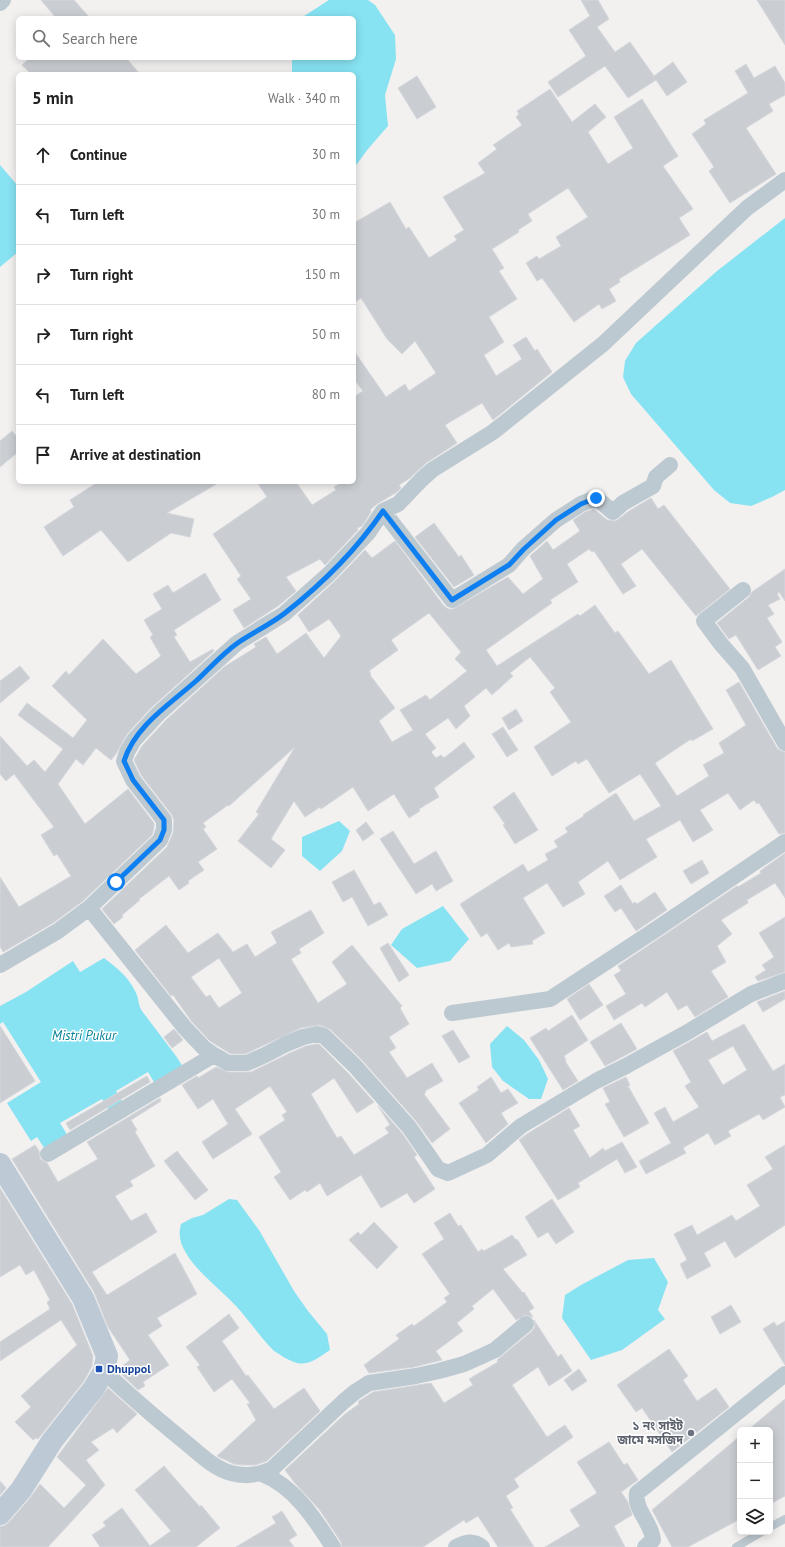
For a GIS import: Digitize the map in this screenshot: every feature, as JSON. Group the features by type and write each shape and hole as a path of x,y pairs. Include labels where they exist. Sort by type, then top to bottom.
{"street":[{"path":"0,3 3,0"},
{"path":"0,965 58,931 89,908 160,840 164,830 164,820 133,780 124,761 134,740 158,714 237,643 284,614 329,574 368,533 383,511 398,504 432,470 493,432 603,344 747,208 785,180"},
{"path":"383,511 452,600 509,565 556,520 581,504 596,498 613,512 623,503 653,486 656,477 670,465"},
{"path":"743,590 704,621 721,644 742,668 785,743"},
{"path":"452,1013 550,999 785,842"},
{"path":"89,908 185,1028 204,1048 228,1063 247,1063 265,1056 286,1044 303,1037 317,1034 324,1036 355,1066 404,1121 438,1169 448,1173 486,1155 521,1126 596,1080 626,1066 686,1033 751,994 785,981"},
{"path":"48,1154 214,1055"},
{"path":"0,1164 83,1298 107,1356 104,1371 94,1388 52,1441 21,1490 0,1514"},
{"path":"104,1371 155,1417 214,1465 231,1473 247,1476 262,1474 272,1469 343,1402 369,1383 416,1376 464,1364 495,1350 526,1324"},
{"path":"645,1547 653,1540 653,1532 636,1500 637,1493 785,1374"},
{"path":"262,1474 273,1479 286,1488 312,1516 333,1547"},
{"path":"456,1547 466,1543 475,1542 482,1547"}],"lane":[{"path":"773,1525 785,1519"},
{"path":"736,1547 757,1535"}],"water":[{"path":"329,0 368,0 375,5 395,35 396,59 385,95 388,126 356,165 356,72 292,72 292,60 356,60 356,16 304,16"},
{"path":"0,165 16,184 16,254 0,267"},
{"path":"785,218 785,490 751,506 730,503 714,490 631,394 623,377 625,361 636,343 717,271"},
{"path":"339,821 350,831 342,851 320,871 302,856 302,837"},
{"path":"443,906 469,939 450,961 417,968 391,945 402,929"},
{"name":"Mistri Pukur","path":"104,958 118,969 130,982 137,995 142,1011 185,1070 157,1087 148,1072 116,1091 124,1105 110,1112 102,1099 60,1123 68,1136 45,1149 37,1137 31,1141 7,1103 41,1082 3,1022 0,1024 0,1006 26,992 73,961 80,972"},
{"path":"507,1026 524,1040 539,1060 548,1079 541,1099 529,1099 503,1081 492,1067 490,1044"},
{"path":"229,1199 237,1200 259,1230 294,1291 327,1334 330,1350 315,1360 301,1364 282,1356 273,1350 236,1306 196,1267 184,1249 180,1235 181,1224 192,1218 203,1215"},
{"path":"654,1258 668,1282 658,1310 665,1319 622,1350 591,1360 562,1318 565,1295 628,1260"}],"building":[{"path":"41,0 74,0 88,16 54,16"},
{"path":"581,0 598,0 609,19 597,27 615,52 630,42 654,76 673,62 687,82 667,96 656,80 628,98 605,66 558,97 548,82 586,56 569,30 590,16"},
{"path":"757,0 785,0 785,45"},
{"path":"28,60 128,60 138,72 29,72 22,65"},
{"path":"746,64 754,78 775,66 785,83 785,95 769,104 773,111 746,128 776,174 730,203 709,171 714,167 692,134 706,124 704,120 748,93 735,71"},
{"path":"417,76 436,107 417,119 398,88"},
{"path":"550,89 572,122 595,104 606,117 588,132 608,164 633,148 614,117 642,99 678,156 663,166 693,209 679,218 690,235 619,279 620,282 609,289 616,301 602,309 599,304 574,322 542,278 537,281 526,263 537,256 539,259 561,246 556,237 588,217 568,188 528,214 532,221 518,230 519,232 492,249 504,268 499,271 517,299 489,317 504,342 484,355 496,376 522,359 513,345 526,337 535,351 537,349 552,372 493,420 482,403 445,425 457,443 426,463 410,478 399,485 401,488 397,492 370,510 371,512 362,526 357,528 358,530 325,565 320,559 286,577 296,591 278,606 244,628 233,610 251,599 237,579 241,576 213,534 267,497 258,484 297,484 312,505 336,490 334,487 339,484 356,484 356,396 363,391 356,382 356,354 386,397 405,384 409,391 436,373 415,341 402,354 387,339 361,298 356,302 356,222 390,202 406,229 409,227 429,258 457,240 454,236 464,230 443,197 485,173 478,163 497,149 493,145 522,125 516,117 519,114 517,111"},
{"path":"12,431 16,436 16,454 0,467 0,441"},
{"path":"95,484 217,484 167,513 194,519 190,537 171,533 128,562 101,530 63,556 44,527 74,507 70,500"},
{"path":"651,498 658,509 664,505 730,589 696,616 642,549 621,564 636,586 623,594 594,551 592,552 589,549 567,564 578,582 550,600 552,603 486,650 497,666 578,614 580,616 595,605 615,633 618,631 649,674 671,660 713,729 692,741 691,739 655,763 677,796 709,776 703,765 724,753 719,743 746,725 726,690 739,682 777,748 785,752 785,833 779,834 759,803 757,804 754,800 740,810 728,793 700,810 713,830 693,842 680,820 646,839 657,857 620,880 608,861 578,882 585,894 563,907 547,883 523,898 545,933 532,941 533,944 511,947 509,943 498,950 487,933 481,937 460,904 523,864 528,872 548,860 545,854 558,847 554,841 568,832 565,828 616,793 634,821 661,806 640,774 609,793 587,759 578,764 576,761 552,776 534,747 571,722 550,692 555,688 530,657 510,673 513,676 492,695 486,688 464,706 470,716 456,729 448,718 425,734 436,748 431,752 436,758 441,755 444,758 464,742 475,757 434,788 439,797 419,809 420,811 409,818 394,794 368,811 353,787 321,809 320,807 305,817 294,801 271,839 285,850 271,868 238,841 259,814 256,812 295,747 229,806 228,805 203,823 206,827 203,829 217,849 198,862 204,870 188,881 189,883 179,890 169,876 139,899 140,900 122,915 123,917 114,924 102,909 167,847 173,833 174,820 172,815 141,775 134,760 142,746 165,721 224,667 256,647 254,644 266,637 277,654 306,633 324,658 341,636 329,619 309,632 298,615 335,581 365,550 372,558 395,541 444,606 448,609 453,609 508,577 523,594 543,579 530,556 547,541 553,550 580,531 573,520 585,512 594,509 607,520 616,521 629,511","holes":["429,613 461,652 455,659 467,671 430,700 426,695 400,710 413,730 392,742 379,721 395,708 370,675 371,674 369,671 398,650 391,640"]},
{"path":"434,523 459,557 461,555 474,575 454,587 415,537"},
{"path":"785,569 785,601 779,592 777,594 780,599 768,605 774,614 767,618 782,642 775,647 781,656 758,670 736,635 729,639 717,623 749,597 752,592"},
{"path":"205,573 221,600 174,630 177,635 174,637 190,662 213,649 214,651 151,708 127,734 111,760 96,748 83,765 76,759 58,784 85,824 128,789 154,823 152,835 83,901 53,923 3,952 0,946 0,877 19,907 71,876 57,854 54,856 41,835 54,827 14,774 6,781 0,774 0,736 27,766 34,760 45,772 63,749 18,715 27,703 73,738 87,720 52,686 66,671 69,675 103,639 136,674 161,656 150,637 153,635 144,620 162,609 153,594 168,585 173,593"},
{"path":"20,666 30,678 0,703 0,681"},
{"path":"516,709 523,721 509,730 502,718"},
{"path":"503,727 518,750 507,757 492,734"},
{"path":"514,792 538,830 515,844 503,825 505,824 493,807"},
{"path":"366,822 374,833 363,841 356,830"},
{"path":"393,831 414,864 436,851 453,881 436,891 432,884 416,894 380,839"},
{"path":"785,853 785,898 775,883 747,900 748,903 721,920 732,934 717,946 726,962 711,971 728,997 695,1017 687,1005 678,1010 667,992 645,1007 642,1003 614,1020 606,1006 626,994 614,975 621,971 618,966 737,886 738,887 761,873 760,871"},
{"path":"702,860 709,873 691,884 683,871"},
{"path":"354,870 374,905 380,902 388,915 368,926 352,897 343,902 332,882"},
{"path":"621,885 633,904 635,902 637,904 655,892 667,910 636,931 621,908 615,912 604,896"},
{"path":"311,910 324,933 299,949 301,953 291,959 318,1003 347,984 332,962 352,945 402,1006 400,1008 409,1024 389,1037 396,1048 389,1052 407,1078 432,1063 443,1081 425,1091 426,1092 424,1094 450,1129 432,1143 416,1121 362,1060 330,1029 319,1025 301,1028 245,1054 231,1054 210,1041 192,1022 173,995 171,996 135,950 166,925 188,953 218,933 233,952 247,944 255,957 277,943 271,932","holes":["219,958 242,993 219,1008 210,995 206,997 191,977"]},
{"path":"785,917 785,972 758,981 755,977 766,970 762,965 774,957 759,933"},
{"path":"388,943 409,975 399,982 380,948"},
{"path":"589,984 603,1005 580,1020 567,999"},
{"path":"785,991 785,999 763,1012 757,1002"},
{"path":"572,1015 588,1040 564,1056 565,1061 578,1081 563,1090 530,1038 546,1028 548,1031"},
{"path":"621,1023 637,1049 605,1066 590,1042"},
{"path":"744,1024 773,1071 785,1064 785,1095 780,1097 785,1107 763,1120 759,1114 728,1131 731,1136 715,1145 708,1133 683,1148 686,1153 646,1174 639,1161 671,1143 654,1113 665,1107 673,1122 699,1107 685,1086 691,1082 673,1051 707,1032 712,1041","holes":["733,1046 747,1070 723,1085 708,1060"]},
{"path":"0,1026 35,1081 0,1103"},
{"path":"174,1029 183,1040 172,1048 164,1037"},
{"path":"453,1030 470,1057 459,1063 442,1036"},
{"path":"319,1044 348,1073 374,1102 357,1113 334,1078 311,1094 337,1138 341,1136 354,1155 389,1133 385,1128 390,1125 378,1106 402,1133 417,1155 414,1157 435,1189 414,1203 407,1193 381,1208 361,1175 327,1196 320,1183 307,1192 305,1190 290,1200 274,1177 281,1172 259,1137 285,1120 282,1115 287,1112 270,1086 235,1109 252,1134 213,1159 202,1142 228,1124 213,1099 198,1109 182,1085 197,1076 198,1078 216,1067 228,1072 251,1072 306,1046"},
{"path":"147,1076 150,1082 70,1130 66,1123"},
{"path":"491,1077 501,1093 508,1089 518,1103 501,1113 508,1124 486,1143 459,1103 479,1090 477,1087"},
{"path":"626,1077 630,1085 628,1086 649,1123 624,1137 605,1104 610,1102 603,1088"},
{"path":"160,1098 161,1101 131,1120 137,1130 135,1132 155,1166 130,1181 133,1186 115,1196 131,1221 146,1213 157,1232 92,1272 107,1295 175,1253 197,1294 157,1318 162,1326 148,1335 169,1365 143,1382 145,1386 138,1390 117,1370 130,1360 108,1327 94,1292 12,1159 35,1145 39,1151 40,1159 47,1163 58,1182 98,1159 87,1142"},
{"path":"569,1108 580,1126 573,1130 590,1158 603,1148 605,1151 622,1142 637,1167 625,1173 617,1159 578,1183 580,1187 558,1200 519,1140"},
{"path":"785,1145 785,1225 735,1258 725,1241 704,1253 711,1266 687,1279 680,1264 687,1260 674,1234 692,1225 697,1235 732,1215 736,1221 760,1206 747,1185 773,1169 765,1157"},
{"path":"177,1151 208,1190 195,1200 164,1161"},
{"path":"0,1188 72,1304 93,1356 92,1366 84,1381 38,1439 36,1438 33,1440 15,1422 31,1407 21,1396 77,1345 61,1320 0,1361 0,1342 50,1309 47,1302 50,1300 34,1270 26,1275 20,1265 0,1277"},
{"path":"552,1199 574,1232 556,1244 548,1232 538,1238 525,1217"},
{"path":"450,1213 458,1226 461,1225 478,1252 482,1249 484,1251 512,1235 516,1240 517,1239 527,1255 503,1269 523,1293 524,1292 534,1308 529,1311 533,1317 525,1315 516,1320 493,1289 472,1306 474,1309 457,1323 463,1331 436,1351 442,1360 414,1367 369,1373 364,1365 399,1339 396,1335 412,1324 414,1326 447,1302 444,1298 450,1294 422,1254 444,1239 434,1223"},
{"path":"374,1222 398,1247 377,1269 349,1240 358,1232 361,1235"},
{"path":"731,1305 741,1322 720,1334 711,1317"},
{"path":"229,1314 239,1328 222,1341 246,1376 248,1375 274,1409 304,1388 320,1411 267,1461 255,1465 234,1464 217,1456 256,1420 247,1404 250,1403 232,1379 214,1392 197,1367 200,1365 186,1347"},
{"path":"534,1320 558,1357 561,1354 572,1371 549,1386 538,1367 512,1385 547,1437 565,1425 573,1437 514,1479 519,1487 506,1496 513,1508 510,1509 534,1547 498,1547 478,1516 466,1523 464,1520 423,1547 342,1547 341,1542 319,1509 285,1470 345,1414 359,1404 359,1401 373,1392 431,1383 444,1403 473,1385 469,1379 498,1362 497,1360 532,1331 535,1327"},
{"path":"785,1321 785,1365 763,1329 774,1322 777,1326"},
{"path":"669,1349 688,1376 683,1380 697,1401 716,1388 729,1407 672,1452 642,1408 636,1412 617,1385"},
{"path":"579,1369 587,1381 572,1391 564,1380"},
{"path":"108,1388 137,1414 117,1433 113,1428 91,1442 99,1450 86,1460 105,1485 48,1547 0,1547 0,1526 4,1526 9,1522 40,1484 64,1508 86,1485 57,1457"},
{"path":"785,1399 785,1496 773,1502 773,1427 752,1427"},
{"path":"737,1439 737,1521 688,1547 672,1547 652,1510"},
{"path":"609,1442 624,1465 627,1463 638,1480 621,1492 628,1502 632,1515 614,1526 625,1547 545,1547 580,1526 570,1510 597,1493 577,1462"},
{"path":"164,1466 200,1507 201,1505 220,1528 196,1547 100,1547 92,1535 106,1526 103,1522 122,1508 150,1546 171,1531 135,1490"},
{"path":"0,1481 6,1488 0,1495"},
{"path":"282,1511 297,1535 289,1540 294,1547 236,1547 276,1523 272,1517"}],"place":[{"name":"Dhuppol","path":"99,1369"},
{"name":"১ নং সাইট জামে মসজিদ","path":"691,1433"}],"route":[{"path":"116,882 160,840 164,830 164,820 133,780 124,761 134,740 158,714 237,643 284,614 329,574 368,533 383,511 452,600 509,565 556,520 581,504 596,498"}]}
